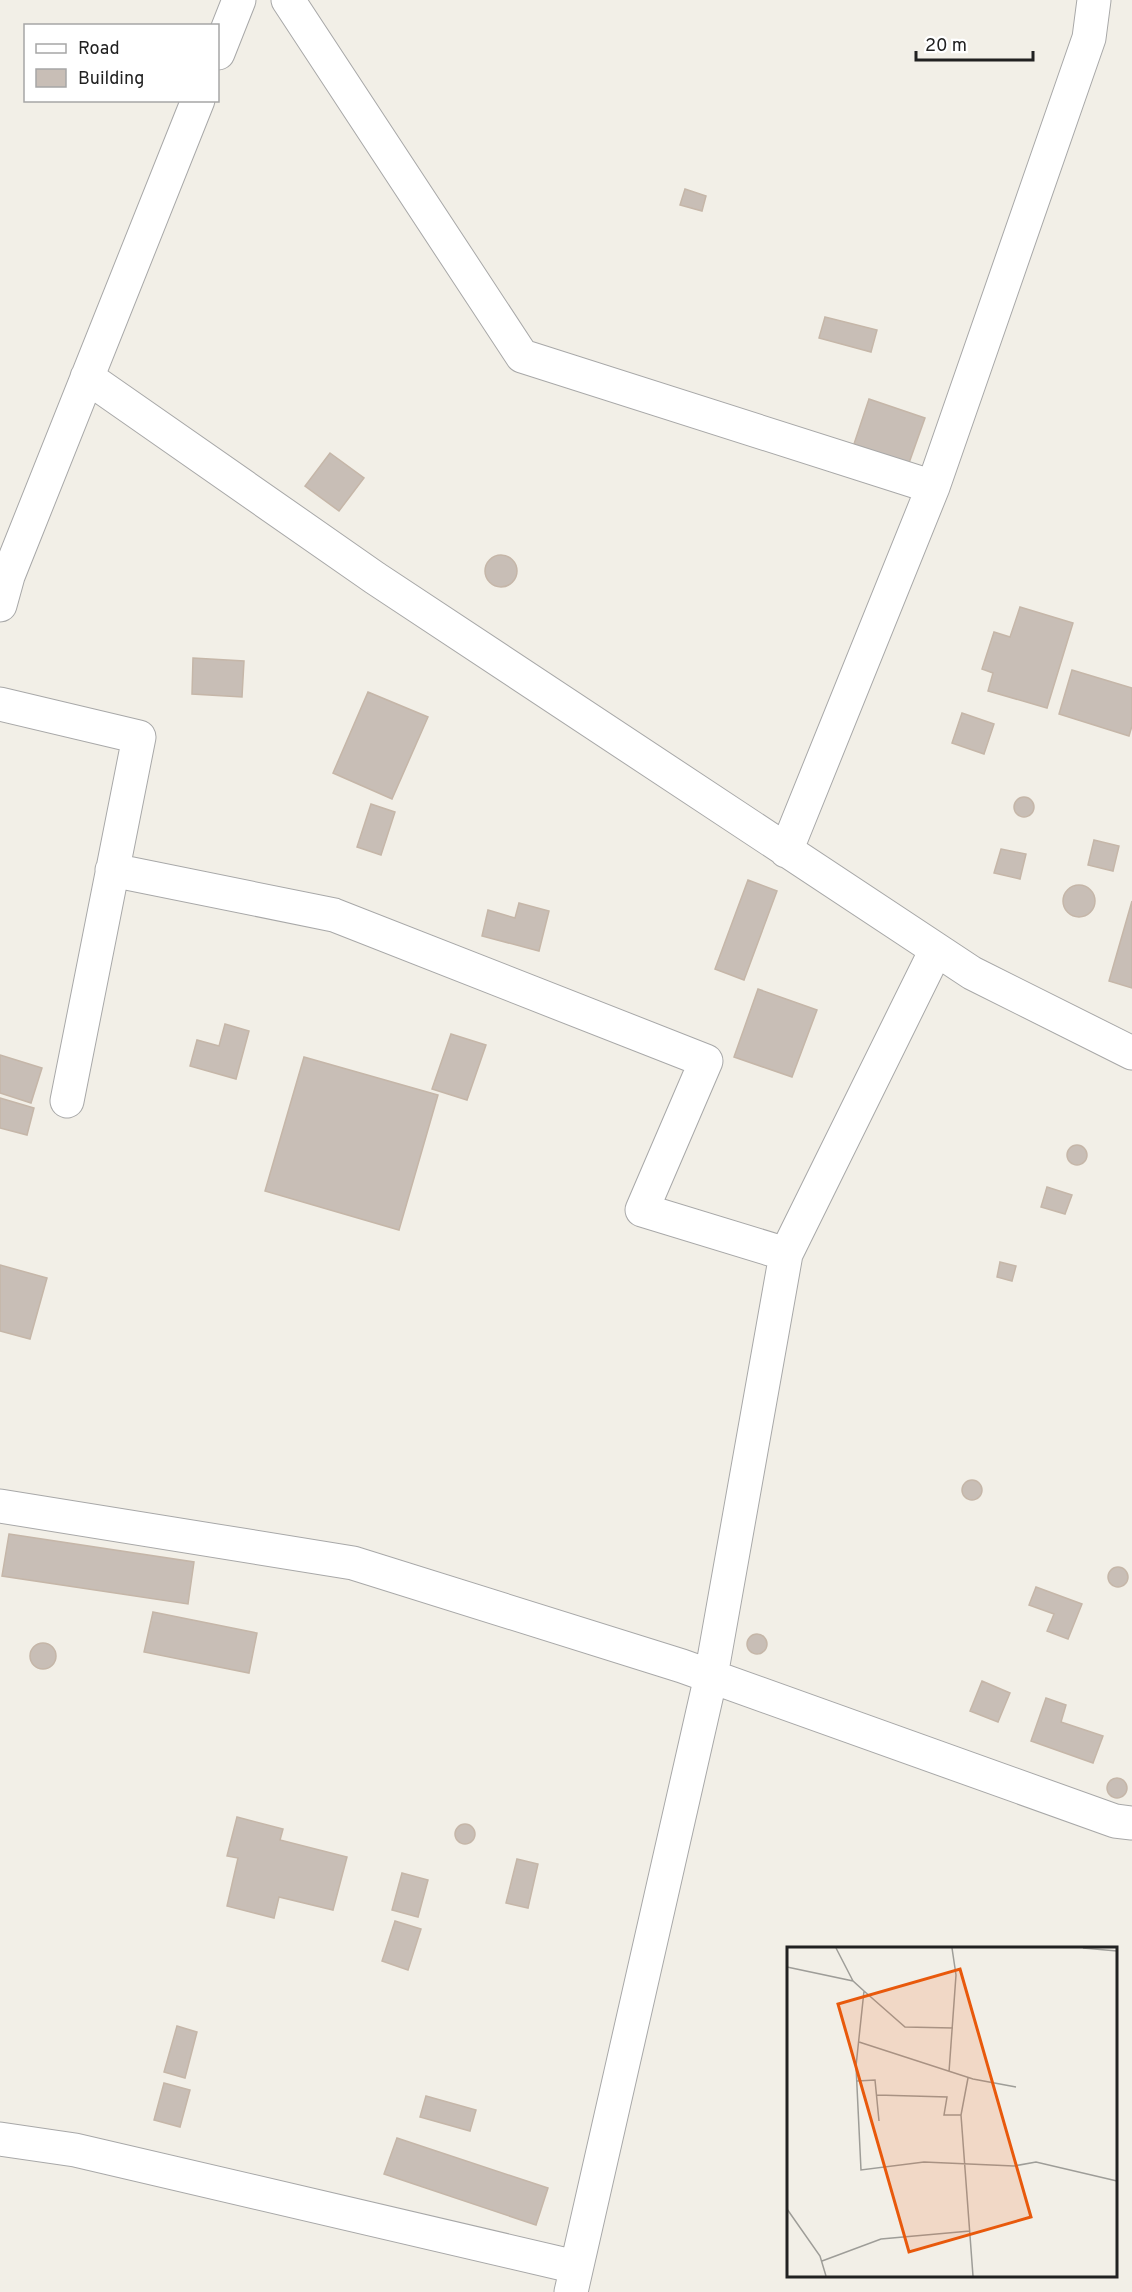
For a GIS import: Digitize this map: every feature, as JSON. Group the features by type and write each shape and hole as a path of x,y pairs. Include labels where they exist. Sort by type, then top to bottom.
{"street":[{"path":"219,50 239,0"},
{"path":"288,0 522,356 933,487"},
{"path":"786,850 933,487 1089,38 1094,0"},
{"path":"0,605 8,576 197,102"},
{"path":"87,377 375,579 936,950 972,973 1132,1053"},
{"path":"0,704 139,736 67,1101"},
{"path":"112,870 334,915 706,1061 642,1210 786,1254"},
{"path":"0,2139 75,2150 574,2280 711,1676 786,1254 936,950"},
{"path":"0,1506 353,1563 711,1676 1115,1821 1132,1823"}],"building":[{"path":"685,189 706,196 702,211 680,205"},
{"path":"825,317 877,330 871,352 819,338"},
{"path":"869,399 925,418 909,463 854,444"},
{"path":"330,453 364,478 339,511 305,486"},
{"path":"501,555 512,560 517,571 512,582 501,587 490,582 485,571 490,560"},
{"path":"1020,607 1073,623 1047,708 988,691 993,673 982,669 994,632 1010,637"},
{"path":"193,658 244,661 242,697 192,694"},
{"path":"1072,670 1132,688 1132,726 1129,736 1059,714"},
{"path":"368,692 428,717 392,799 333,773"},
{"path":"962,713 994,724 984,754 952,743"},
{"path":"1024,797 1031,800 1034,807 1031,814 1024,817 1017,814 1014,807 1017,800"},
{"path":"371,804 395,812 381,855 357,847"},
{"path":"1094,840 1119,846 1113,871 1088,865"},
{"path":"1001,849 1026,854 1020,879 994,873"},
{"path":"748,880 777,891 744,980 715,969"},
{"path":"1079,885 1091,889 1095,901 1091,913 1079,917 1067,913 1063,901 1067,889"},
{"path":"1132,901 1132,988 1109,981"},
{"path":"519,903 549,911 539,951 482,936 488,910 515,918"},
{"path":"758,989 817,1010 792,1077 734,1057"},
{"path":"225,1024 249,1031 236,1079 190,1066 197,1040 219,1046"},
{"path":"451,1034 486,1045 467,1100 432,1089"},
{"path":"0,1055 42,1068 31,1103 0,1093"},
{"path":"304,1057 438,1095 399,1230 265,1191"},
{"path":"0,1098 34,1108 27,1135 0,1128"},
{"path":"1077,1145 1084,1148 1087,1155 1084,1162 1077,1165 1070,1162 1067,1155 1070,1148"},
{"path":"1047,1187 1072,1195 1065,1214 1041,1207"},
{"path":"1000,1262 1016,1266 1012,1281 997,1277"},
{"path":"0,1265 47,1278 30,1339 0,1331"},
{"path":"972,1480 979,1483 982,1490 979,1497 972,1500 965,1497 962,1490 965,1483"},
{"path":"9,1534 194,1562 188,1604 2,1576"},
{"path":"1118,1567 1125,1570 1128,1577 1125,1584 1118,1587 1111,1584 1108,1577 1111,1570"},
{"path":"1036,1587 1082,1604 1068,1639 1047,1631 1054,1614 1029,1605"},
{"path":"153,1612 257,1633 249,1673 144,1652"},
{"path":"757,1634 764,1637 767,1644 764,1651 757,1654 750,1651 747,1644 750,1637"},
{"path":"43,1643 52,1647 56,1656 52,1665 43,1669 34,1665 30,1656 34,1647"},
{"path":"982,1681 1010,1693 998,1722 970,1711"},
{"path":"1046,1698 1066,1705 1061,1722 1103,1736 1093,1763 1031,1741"},
{"path":"1117,1778 1124,1781 1127,1788 1124,1795 1117,1798 1110,1795 1107,1788 1110,1781"},
{"path":"237,1817 283,1829 280,1840 347,1857 333,1910 279,1897 274,1918 227,1906 238,1858 227,1856"},
{"path":"465,1824 472,1827 475,1834 472,1841 465,1844 458,1841 455,1834 458,1827"},
{"path":"517,1859 538,1864 528,1908 506,1903"},
{"path":"402,1873 428,1880 418,1917 392,1910"},
{"path":"395,1921 421,1929 408,1970 382,1961"},
{"path":"177,2026 197,2032 185,2078 164,2072"},
{"path":"164,2083 190,2090 180,2127 154,2120"},
{"path":"426,2096 476,2110 470,2131 420,2117"},
{"path":"397,2138 548,2188 536,2225 384,2174"}]}
